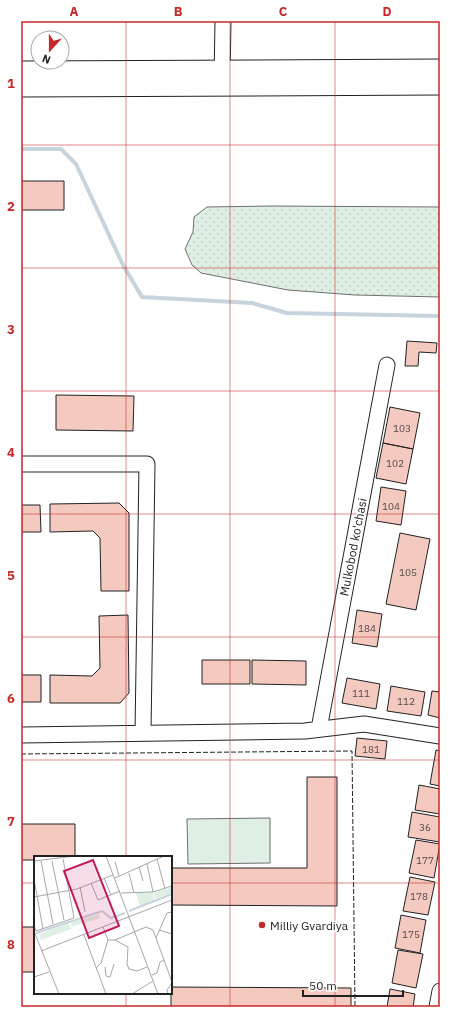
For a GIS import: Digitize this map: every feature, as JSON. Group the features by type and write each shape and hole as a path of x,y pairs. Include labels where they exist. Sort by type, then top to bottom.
{"main road":[{"path":"21,87 440,69"},
{"path":"21,71 440,85"}],"street":[{"path":"222,78 223,21"},
{"name":"Mulkobod ko'chasi","path":"319,730 387,365"},
{"path":"21,464 147,464 144,733"},
{"path":"21,735 319,730 364,724 440,736"},
{"path":"437,1007 440,991"}],"green space":[{"path":"207,207 440,207 440,297 355,295 288,290 201,273 192,265 185,249 193,232 194,217"},
{"path":"270,818 270,863 188,864 187,819"}],"building":[{"path":"21,181 64,181 64,210 21,210"},
{"path":"407,341 437,343 436,353 419,352 418,366 405,366"},
{"path":"56,395 134,396 133,431 56,430"},
{"path":"390,407 420,413 413,449 383,443"},
{"path":"383,443 413,449 406,484 376,478"},
{"path":"381,487 406,491 401,525 376,521"},
{"path":"119,503 129,513 129,591 101,591 100,538 93,531 50,532 50,504"},
{"path":"21,505 40,505 41,532 21,532"},
{"path":"400,533 430,539 416,610 386,604"},
{"path":"357,610 382,614 377,647 352,643"},
{"path":"128,615 129,693 120,703 50,703 50,675 92,676 100,668 99,616"},
{"path":"202,660 250,660 250,684 202,684"},
{"path":"252,660 306,661 306,685 252,684"},
{"path":"21,675 41,675 41,702 21,702"},
{"path":"347,678 380,684 376,709 342,703"},
{"path":"391,686 425,692 421,716 387,711"},
{"path":"432,691 440,692 440,718 428,715"},
{"path":"357,738 387,741 385,759 355,756"},
{"path":"436,750 440,751 440,786 430,784"},
{"path":"307,777 337,777 337,906 172,905 172,868 307,868"},
{"path":"419,785 440,789 440,814 415,810"},
{"path":"412,812 440,817 440,842 408,837"},
{"path":"21,824 75,824 75,856 34,856 34,860 21,860"},
{"path":"416,840 440,844 434,878 409,873"},
{"path":"410,877 435,882 428,915 403,911"},
{"path":"401,915 426,920 420,953 395,948"},
{"path":"21,927 34,927 34,972 21,972"},
{"path":"398,950 423,954 416,988 392,983"},
{"path":"172,987 351,988 351,1007 171,1007"},
{"path":"390,989 415,994 413,1007 387,1007"}],"waterway":[{"path":"21,149 61,149 76,164 123,265 142,297 252,303 287,313 440,316"}],"fence":[{"path":"21,754 352,751 355,1007"}],"place":[{"name":"Milliy Gvardiya","path":"262,925"}]}
